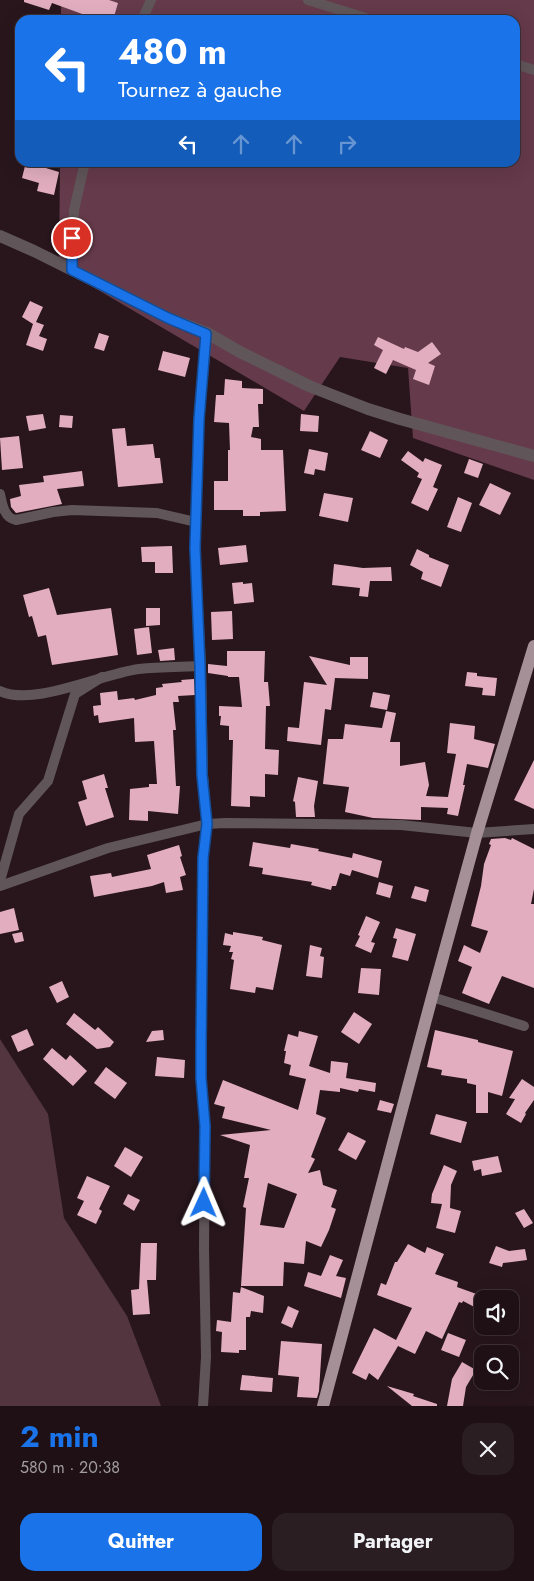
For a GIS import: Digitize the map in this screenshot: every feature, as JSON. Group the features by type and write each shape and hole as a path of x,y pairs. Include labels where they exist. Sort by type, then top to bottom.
{"main road":[{"path":"323,1406 477,833 534,646"}],"street":[{"path":"144,15 151,0"},
{"path":"308,0 356,15"},
{"path":"520,66 534,70"},
{"path":"72,270 74,210 84,167"},
{"path":"0,236 168,318 206,334 309,386 368,409 534,456"},
{"path":"203,1406 206,1357 204,1250 205,1126 201,1078 201,1026 203,858 207,824 202,775 195,548 199,419 206,334"},
{"path":"0,494 7,515 16,520 72,510 157,513 196,522"},
{"path":"0,691 9,695 31,696 139,669 200,666"},
{"path":"0,881 19,814 48,781 75,694 102,677"},
{"path":"0,886 108,848 207,824 401,825 477,833 534,829"},
{"path":"432,997 524,1026"}],"shaded area":[{"path":"61,0 534,0 534,480 413,438 408,368 340,357 304,411 59,267 60,167 520,167 520,15 61,15"},
{"path":"0,1039 48,1114 64,1218 127,1316 161,1406 0,1406"}],"building":[{"path":"24,0 109,0 118,3 114,15 85,15 52,3 49,10 24,2"},
{"path":"25,167 42,167 59,172 54,195 37,191 39,183 22,178"},
{"path":"30,301 43,307 36,322 44,325 39,336 47,339 43,351 26,345 33,324 22,317"},
{"path":"99,333 109,336 104,351 94,348"},
{"path":"378,337 404,349 405,347 418,352 432,342 441,354 428,363 435,366 429,385 413,379 416,370 393,360 386,374 374,368 383,350 374,345"},
{"path":"163,351 190,358 185,377 158,370"},
{"path":"225,379 242,381 242,388 263,389 263,404 258,404 259,427 253,427 251,437 261,439 261,450 283,450 286,511 260,512 260,516 243,516 243,510 214,510 214,481 228,481 229,423 214,422 216,395 224,395"},
{"path":"43,414 46,428 29,431 26,416"},
{"path":"301,414 319,416 318,432 300,431"},
{"path":"60,415 73,416 72,428 59,427"},
{"path":"125,428 127,446 153,444 155,458 160,458 163,483 118,487 112,429"},
{"path":"370,431 388,440 380,458 361,450"},
{"path":"19,436 23,468 2,470 0,438"},
{"path":"309,449 328,453 325,471 315,469 314,475 304,473"},
{"path":"408,451 423,462 425,458 442,465 433,487 438,489 428,511 411,503 422,479 417,477 419,473 401,460"},
{"path":"469,459 483,464 478,478 464,473"},
{"path":"82,471 84,486 57,489 62,504 16,513 11,507 10,499 21,496 19,485 44,482 43,476"},
{"path":"490,483 511,493 500,515 479,505"},
{"path":"324,493 353,498 348,522 319,516"},
{"path":"458,497 472,503 461,532 447,527"},
{"path":"246,545 248,562 220,565 218,548"},
{"path":"172,546 173,573 155,573 155,562 142,562 141,547"},
{"path":"417,549 429,555 429,557 449,565 441,587 421,579 423,572 410,565"},
{"path":"334,564 363,568 391,567 392,581 370,581 368,597 359,596 360,588 332,585"},
{"path":"243,582 243,584 252,583 254,602 234,604 232,583"},
{"path":"49,588 57,615 111,608 118,655 52,665 46,635 38,637 32,616 29,617 23,595"},
{"path":"146,608 160,608 160,625 146,626"},
{"path":"232,611 233,639 212,640 211,612"},
{"path":"149,627 152,653 137,655 134,629"},
{"path":"174,648 175,660 160,661 158,650"},
{"path":"227,651 265,651 264,682 268,682 270,706 266,706 265,749 279,750 278,775 265,774 265,797 250,796 250,807 231,806 233,740 229,740 229,726 220,725 221,716 219,716 219,706 242,707 239,677 208,673 208,664 227,666"},
{"path":"309,656 350,665 350,657 368,657 368,679 335,678 331,710 325,709 321,745 287,741 288,727 299,728 304,682 327,685"},
{"path":"467,672 477,673 477,676 497,678 495,696 482,695 483,688 465,686"},
{"path":"194,679 195,695 178,696 179,702 173,702 176,730 173,730 176,786 180,786 178,814 148,811 148,821 129,820 130,789 157,784 154,741 135,742 134,718 99,723 98,715 94,716 93,706 101,705 100,693 117,691 118,700 134,698 135,700 156,695 156,688 163,687 162,684"},
{"path":"373,692 390,695 387,710 370,707"},
{"path":"386,711 396,713 390,742 400,742 400,766 425,762 429,785 426,796 448,797 456,754 447,753 450,723 475,726 474,739 495,744 488,768 467,764 463,785 465,785 458,816 447,814 448,808 421,807 421,820 373,818 345,812 349,787 323,784 328,739 343,739 345,724 382,728"},
{"path":"534,760 534,809 514,800"},
{"path":"104,774 108,788 105,788 114,817 86,826 78,802 87,799 82,781"},
{"path":"298,777 318,781 314,806 315,817 296,817 295,802 293,801"},
{"path":"505,838 511,840 512,838 534,849 534,889 531,904 534,904 534,988 502,976 489,1004 462,993 472,967 458,961 464,945 480,953 488,931 471,926 481,886 484,864 491,845 489,844 491,839"},
{"path":"253,842 290,848 291,844 352,858 353,853 382,861 378,878 352,870 350,876 340,873 336,886 332,886 331,890 311,885 312,882 262,874 263,868 249,866"},
{"path":"179,845 182,856 180,857 186,875 180,877 183,890 166,893 164,882 94,897 90,876 111,873 112,877 151,869 147,855"},
{"path":"379,882 393,886 390,898 376,894"},
{"path":"415,886 429,890 426,902 411,898"},
{"path":"14,908 19,930 0,934 0,912"},
{"path":"366,916 380,922 371,942 375,943 371,953 355,946"},
{"path":"396,928 416,934 408,961 392,957 397,939 393,938"},
{"path":"22,932 24,941 15,943 12,934"},
{"path":"233,932 263,937 262,940 282,945 273,990 256,987 255,993 230,989 234,960 231,959 233,952 229,952 231,946 223,945 225,933 233,935"},
{"path":"310,945 322,948 320,956 324,957 322,978 306,976"},
{"path":"361,968 381,969 379,995 358,993"},
{"path":"62,981 69,997 57,1003 49,987"},
{"path":"354,1012 372,1024 359,1044 341,1032"},
{"path":"74,1013 95,1030 98,1027 114,1042 110,1047 97,1049 66,1024"},
{"path":"27,1029 34,1045 18,1052 11,1036"},
{"path":"163,1030 164,1040 146,1042 152,1031"},
{"path":"435,1030 478,1040 478,1042 513,1051 502,1096 488,1092 488,1113 476,1113 476,1085 467,1083 467,1079 441,1075 442,1070 427,1067"},
{"path":"299,1031 318,1036 309,1066 330,1073 331,1061 348,1063 346,1078 376,1083 375,1092 359,1089 358,1092 340,1088 340,1092 320,1090 316,1114 326,1118 311,1157 315,1159 308,1173 320,1170 323,1185 337,1190 331,1207 336,1209 329,1230 321,1247 306,1241 304,1264 284,1262 283,1286 241,1286 246,1208 243,1207 249,1178 244,1178 250,1145 220,1135 271,1130 222,1118 225,1107 214,1104 223,1080 298,1110 306,1079 289,1075 291,1065 284,1063 286,1051 284,1051 288,1034 298,1037","holes":["268,1183 297,1194 284,1228 260,1225"]},
{"path":"52,1048 66,1060 70,1055 87,1071 73,1086 43,1059"},
{"path":"157,1057 185,1060 184,1078 155,1076"},
{"path":"106,1067 127,1083 115,1099 94,1083"},
{"path":"522,1079 534,1087 534,1100 521,1123 506,1114 515,1099 509,1098"},
{"path":"380,1100 394,1104 391,1113 377,1110"},
{"path":"436,1114 467,1122 461,1143 430,1134"},
{"path":"348,1132 366,1141 356,1160 338,1150"},
{"path":"125,1147 143,1157 131,1177 114,1166"},
{"path":"498,1156 502,1172 482,1176 481,1169 474,1171 472,1161"},
{"path":"444,1165 457,1171 451,1185 450,1208 461,1211 455,1233 436,1228 442,1204 431,1203 432,1194"},
{"path":"87,1176 110,1186 99,1209 102,1211 96,1224 77,1215 84,1201 77,1198"},
{"path":"128,1194 140,1200 134,1211 123,1204"},
{"path":"524,1209 533,1223 524,1228 515,1213"},
{"path":"141,1243 157,1243 156,1280 147,1280 150,1314 133,1315 131,1290 139,1289"},
{"path":"408,1244 425,1253 427,1247 444,1254 435,1274 458,1282 457,1287 474,1293 474,1307 463,1301 462,1303 459,1302 442,1339 426,1331 415,1354 398,1346 378,1380 369,1373 366,1380 352,1373 374,1328 396,1340 412,1308 377,1295 381,1283 386,1285 395,1262 397,1262"},
{"path":"496,1246 509,1251 525,1249 527,1260 503,1263 502,1267 489,1263"},
{"path":"330,1255 343,1260 336,1276 346,1278 341,1298 304,1286 308,1272 321,1276"},
{"path":"241,1287 264,1296 263,1313 251,1311 250,1317 246,1317 246,1350 239,1350 239,1353 221,1352 222,1332 216,1331 217,1320 231,1322 233,1292 240,1293"},
{"path":"288,1306 299,1311 292,1328 281,1323"},
{"path":"448,1333 466,1340 459,1357 441,1350"},
{"path":"281,1341 322,1344 317,1398 297,1397 299,1377 278,1375"},
{"path":"462,1362 474,1369 474,1373 466,1387 463,1406 447,1406 452,1379"},
{"path":"242,1375 273,1378 272,1392 240,1390"},
{"path":"387,1386 414,1394 413,1396 437,1404 437,1406 412,1406"}],"route":[{"path":"72,238 72,270 168,318 206,334 199,419 195,548 202,775 207,824 203,858 201,1048 201,1078 205,1126 204,1203"}]}
